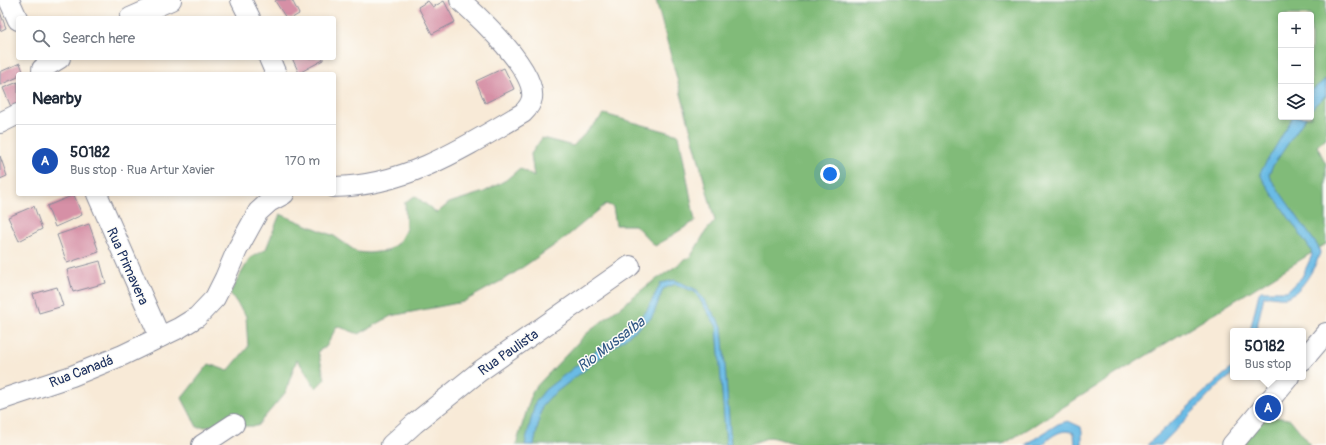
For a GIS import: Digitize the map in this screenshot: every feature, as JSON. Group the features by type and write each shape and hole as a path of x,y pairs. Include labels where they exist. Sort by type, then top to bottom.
{"street":[{"path":"8,0 16,16"},
{"path":"135,16 171,0"},
{"path":"241,0 249,16"},
{"path":"336,187 378,183 410,173 449,156 523,113 529,106 532,98 531,84 511,52 490,28 460,0"},
{"path":"41,67 56,60"},
{"path":"270,60 275,72"},
{"path":"0,123 16,115"},
{"name":"Rua Primavera","path":"98,196 160,337"},
{"name":"Rua Canadá","path":"0,400 72,376 123,355 179,328 197,317 215,298 237,250 258,212 269,202 280,196"},
{"name":"Rua Paulista","path":"391,445 414,424 480,371 630,266"},
{"path":"1306,356 1326,333"},
{"path":"1232,445 1286,380"},
{"path":"202,445 234,424"}],"green space":[{"path":"656,0 1326,0 1326,138 1317,146 1326,164 1326,244 1002,445 803,445 770,437 747,445 516,445 533,390 586,334 648,285 691,256 706,231 715,221"},
{"path":"604,114 679,135 695,221 655,246 635,225 616,225 613,207 606,204 565,238 510,276 463,302 391,316 359,334 337,326 326,347 318,351 325,379 316,388 297,359 285,393 257,426 197,427 182,398 209,364 228,371 248,347 246,316 230,293 250,258 266,249 280,214 334,236 357,252 369,253 387,251 399,242 406,229 405,202 415,196 437,213 449,203 484,192 506,180 520,168 534,177 531,154 542,138 573,146"},
{"path":"1264,416 1290,419 1311,445 1236,445"}],"water":[{"path":"1326,79 1326,95 1314,106 1314,89"},
{"path":"1291,120 1304,120 1272,167 1269,174 1270,178 1319,248 1320,253 1307,279 1292,295 1286,297 1264,296 1257,328 1251,328 1259,293 1261,291 1287,291 1302,277 1312,255 1311,250 1263,180 1260,173"},
{"name":"Rio Mussaíba","path":"675,280 697,290 722,326 731,445 726,445 717,327 695,292 675,284 663,289 651,318 550,397 542,406 534,445 525,445 535,403 545,390 646,312 661,283"},
{"path":"1230,370 1230,376 1217,387 1161,445 1147,445"},
{"path":"1068,421 1081,427 1082,445 1075,445 1074,433 1065,431 1052,436 1042,445 1025,445 1058,424"}],"building":[{"path":"292,0 299,14 296,16 285,16 275,1"},
{"path":"428,1 433,7 444,1 455,22 432,34 418,7"},
{"path":"0,12 6,28 0,31"},
{"path":"293,60 323,60 301,72 299,72"},
{"path":"20,63 23,72 16,72 16,78 0,85 0,72"},
{"path":"504,68 514,89 485,103 476,81"},
{"path":"16,83 16,105 11,107 3,88"},
{"path":"0,156 7,176 0,179"},
{"path":"74,196 82,215 55,227 47,206"},
{"path":"34,206 42,229 19,241 8,217"},
{"path":"89,224 99,252 67,263 57,235"},
{"path":"100,261 106,283 73,292 67,270"},
{"path":"57,287 63,306 39,313 33,294"}],"place":[{"name":"50182","path":"1268,408"}]}
